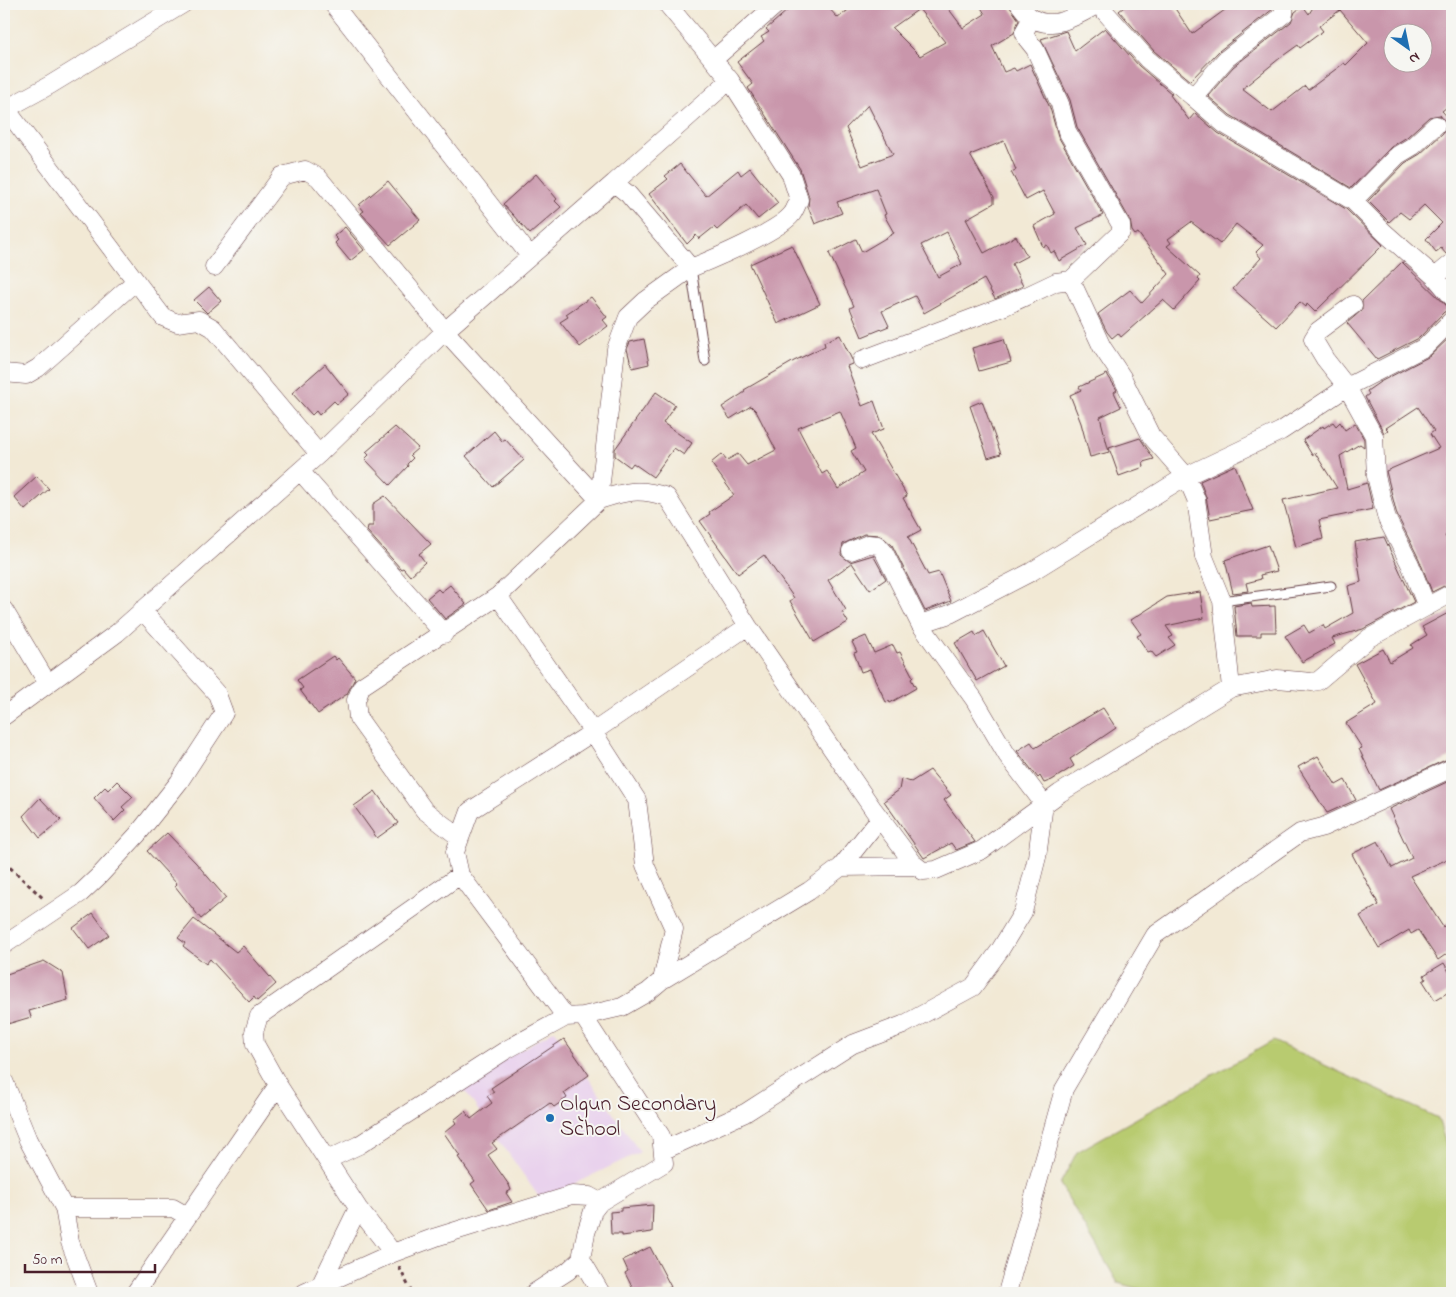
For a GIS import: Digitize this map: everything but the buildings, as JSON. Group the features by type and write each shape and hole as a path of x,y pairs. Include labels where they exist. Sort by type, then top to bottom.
{"street":[{"path":"182,4 50,85 5,109 164,317 178,323 199,320 213,328 319,454"},
{"path":"333,4 530,256"},
{"path":"599,500 616,350 628,317 645,301 691,268 741,246 769,231 792,215 799,200 791,175 730,80 667,4"},
{"path":"714,59 777,4"},
{"path":"1019,4 1032,18 1046,23 1068,20 1098,4 1147,59 1224,124 1352,201 1384,233 1435,277 1452,297"},
{"path":"1193,97 1226,59 1284,14 1284,4"},
{"path":"862,360 1004,306 1056,282 1071,280 1121,232 1121,225 1066,131 1060,104 1035,49 1024,32 1032,18"},
{"path":"4,716 117,633 319,454 445,331 730,80"},
{"path":"1352,201 1398,155 1413,146 1436,125"},
{"path":"214,268 282,176 305,170 318,177 445,331 599,500"},
{"path":"614,183 628,194 691,268"},
{"path":"1435,277 1452,263"},
{"path":"1071,280 1102,347 1122,377 1151,436 1186,476 1199,507 1204,557 1222,601 1230,688"},
{"path":"4,373 26,375 38,368 136,281"},
{"path":"1353,305 1318,331 1313,339 1325,359 1347,387 1374,436 1376,476 1387,519 1410,564 1427,606"},
{"path":"920,624 950,614 1031,572 1186,476 1281,431 1347,387 1425,347 1452,320"},
{"path":"300,471 444,634"},
{"path":"459,837 424,810 358,718 356,700 362,686 444,634 498,596 599,500 618,494 646,490 667,496 748,626 880,818 916,866 923,871 936,870 982,850 1044,804 1230,688 1277,679 1312,682 1318,680 1369,638 1452,593"},
{"path":"664,1150 745,1113 853,1044 903,1025 973,987 1000,950 1023,912 1037,857 1044,804 1007,755 974,699 920,624 884,552 878,545 868,544 852,551"},
{"path":"498,596 594,732 637,800 645,865 674,929 662,980"},
{"path":"4,610 48,684"},
{"path":"4,945 81,893 137,835 179,782 224,713 217,694 142,610"},
{"path":"534,1293 568,1272 581,1259 586,1233 593,1212 600,1202 664,1163 664,1150 661,1136 574,1016 460,875 455,852 459,837 470,810 594,732 748,626"},
{"path":"1006,1293 1064,1089 1155,935 1300,833 1323,828 1452,768"},
{"path":"327,1160 359,1145 506,1050 574,1016 622,1008 648,992 662,980 809,891 841,867 880,818"},
{"path":"841,867 916,866"},
{"path":"392,1253 358,1208 278,1085 255,1044 254,1032 258,1016 460,875"},
{"path":"4,1081 28,1140 64,1208 70,1242 90,1293"},
{"path":"135,1293 278,1085"},
{"path":"312,1289 392,1253 472,1224 572,1195 589,1196 600,1202"},
{"path":"64,1208 172,1208 187,1216"},
{"path":"312,1289 358,1208"},
{"path":"581,1259 601,1293"}],"lane":[{"path":"691,268 705,361"},
{"path":"1222,601 1331,586"}],"path":[{"path":"4,862 55,910"},
{"path":"392,1253 412,1293"}],"shaded area":[{"name":"Olgun Secondary School","path":"555,1030 640,1152 541,1200 460,1084"}],"green space":[{"path":"1273,1041 1438,1118 1452,1164 1452,1293 1153,1293 1118,1283 1060,1184 1077,1152"}],"place":[{"name":"Olgun Secondary School","path":"550,1118"}]}
